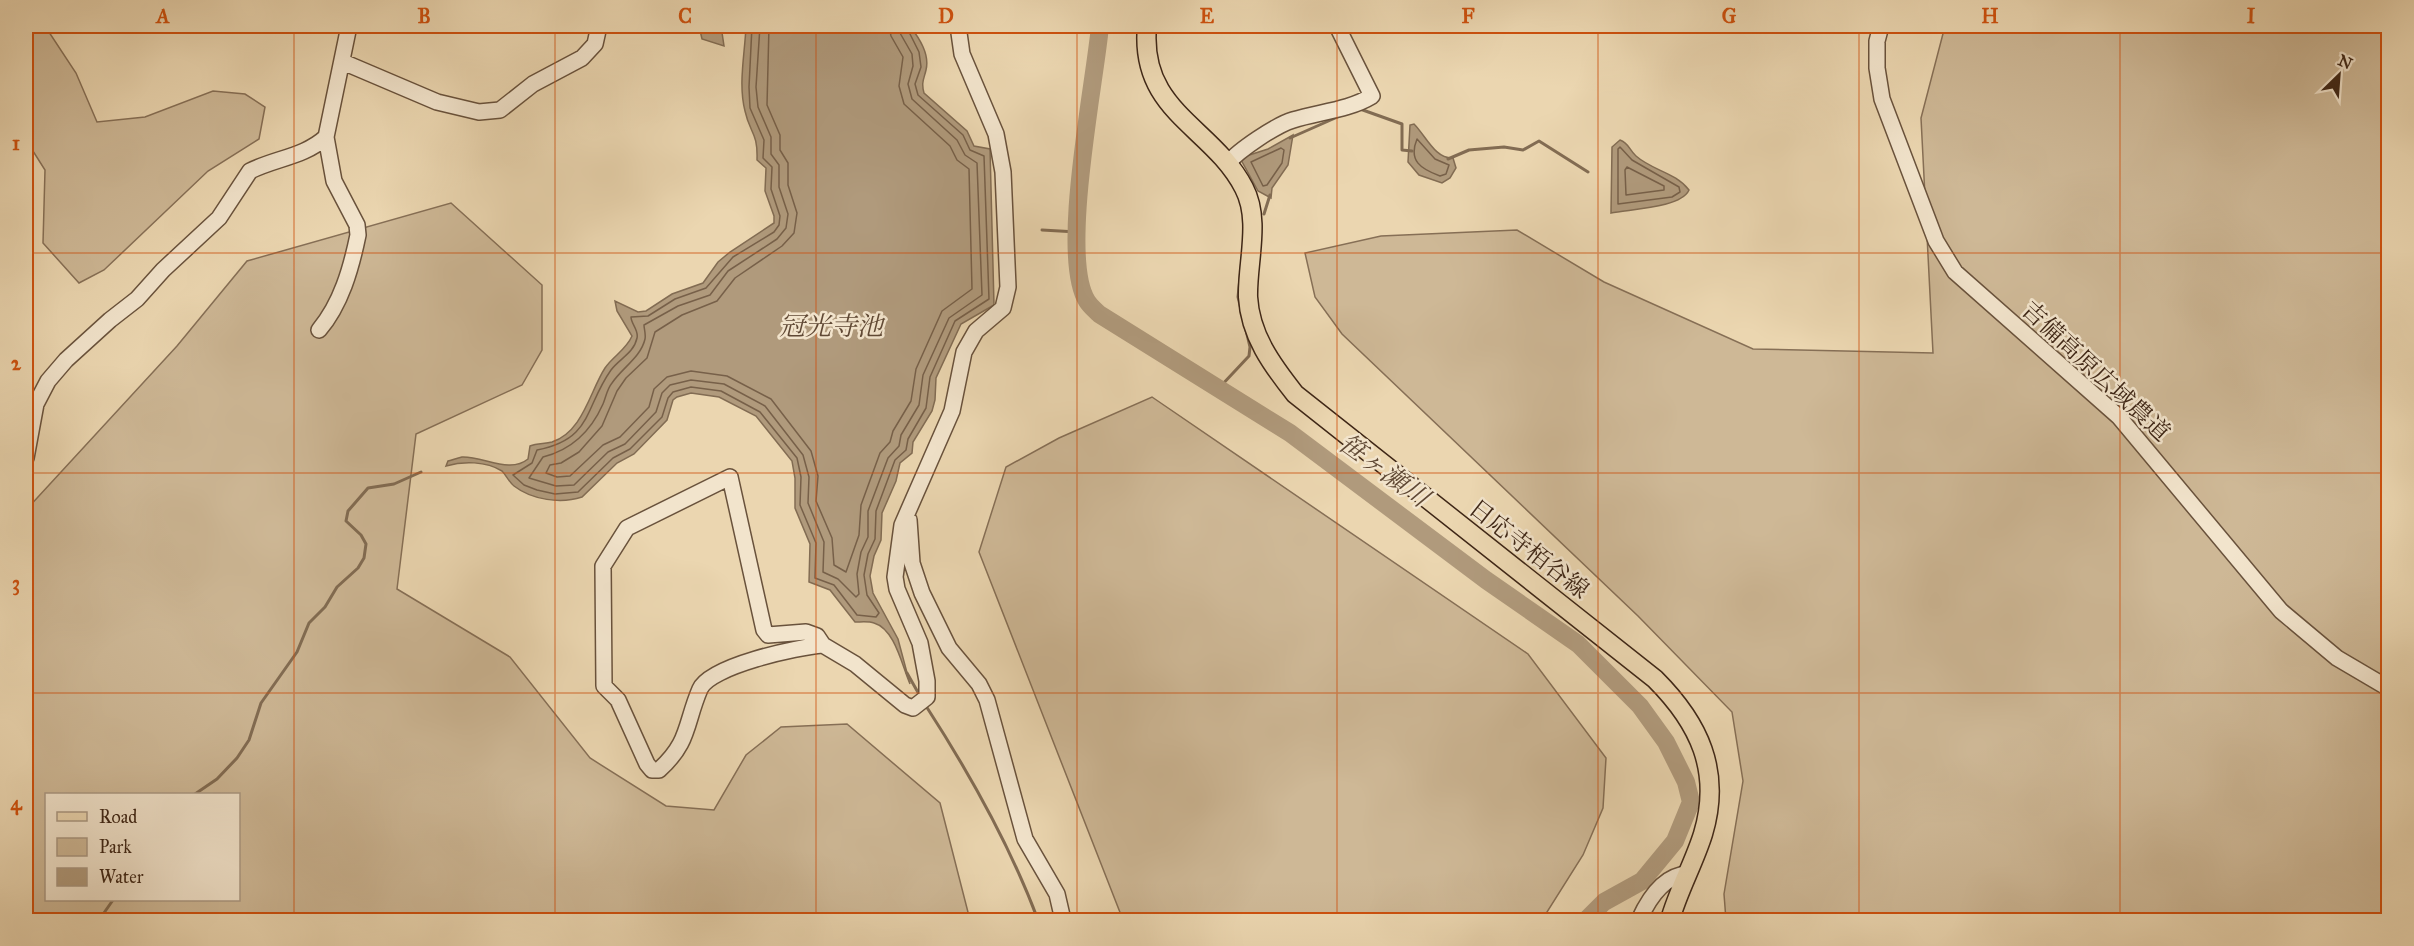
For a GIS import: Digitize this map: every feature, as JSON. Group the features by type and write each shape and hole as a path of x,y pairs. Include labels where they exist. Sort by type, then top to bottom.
{"main road":[{"name":"日応寺栢谷線","path":"1147,26 1149,58 1157,86 1165,100 1228,163 1245,190 1252,218 1248,298 1252,321 1259,344 1295,394 1655,680 1679,703 1706,754 1709,806 1703,833 1670,921"}],"street":[{"path":"319,330 330,318 340,296 353,259 357,236 357,225 334,181 326,137 349,26"},
{"path":"343,62 437,102 479,112 500,110 533,84 582,58 595,44 599,26"},
{"path":"823,645 791,648 711,676 700,687 680,747 659,770 652,770 647,764 618,700 604,686 603,566 627,528 730,477 764,630 768,635 806,632 817,636 823,645 855,664 905,705 913,708 927,697 927,681 920,643 897,589 897,561 906,515 924,478 956,398 964,352 976,331 986,321 998,315 1007,301 1003,172 996,134 962,54 958,26"},
{"path":"1228,163 1242,151 1290,120 1355,104 1372,96 1337,26"},
{"name":"吉備高原広域農道","path":"1881,26 1877,41 1877,68 1882,99 1936,241 1955,272 2119,417 2281,611 2337,658 2388,688"},
{"path":"26,458 36,404 48,381 66,360 137,299 164,270 219,219 250,171 293,157 316,146 326,137"},
{"path":"906,515 910,523 912,563 922,593 949,648 979,684 987,700 1024,839 1057,894 1063,921"},
{"path":"1639,921 1667,880 1675,874 1688,874"}],"green space":[{"path":"26,26 45,26 76,73 97,122 145,117 213,91 245,94 265,107 259,139 208,171 104,270 79,283 43,243 45,170 26,140"},
{"path":"1945,26 2388,26 2388,920 1726,920 1724,894 1743,781 1732,712 1638,616 1342,334 1315,297 1305,253 1381,236 1517,230 1604,282 1753,349 1933,353 1921,118"},
{"path":"451,203 542,285 542,350 522,385 416,434 397,589 510,657 590,758 666,806 714,810 746,755 781,727 847,724 940,803 970,920 26,920 26,510 177,346 247,261"},
{"path":"1152,397 1528,654 1606,758 1603,808 1583,855 1542,920 1123,920 979,552 1006,467 1059,438"}],"water":[{"path":"699,26 721,26 724,46 702,39"},
{"name":"冠光寺池","path":"746,26 910,26 925,52 927,64 923,83 924,93 967,131 974,146 990,149 994,305 961,324 936,378 932,411 913,442 912,453 900,463 896,481 882,513 881,540 874,556 870,576 873,593 898,639 910,684 893,640 887,633 874,623 855,622 830,590 809,582 810,544 795,508 795,478 792,461 756,416 719,397 691,393 677,397 673,400 667,420 634,454 617,463 582,497 556,500 529,495 514,486 502,471 489,465 460,463 446,466 448,461 462,457 513,465 528,459 530,446 552,442 563,437 578,420 605,368 632,336 617,311 615,301 638,312 646,311 672,294 703,283 718,262 774,223 774,216 765,191 766,168 757,160 755,138 743,101 742,79"},
{"path":"1414,124 1436,151 1453,158 1456,168 1450,178 1442,183 1419,175 1408,162 1410,125"},
{"path":"1293,135 1288,165 1272,188 1271,198 1258,191 1240,158 1268,149"},
{"path":"1620,140 1643,161 1677,179 1689,190 1676,201 1666,204 1611,213 1612,147"}],"waterway":[{"name":"笹ヶ瀬川","path":"1100,26 1077,209 1079,279 1090,305 1099,314 1290,433 1486,580 1578,644 1640,706 1666,742 1686,782 1691,802 1675,841 1642,881 1604,902 1586,920"},
{"path":"1360,109 1402,124 1402,150 1412,151"},
{"path":"1290,138 1342,115"},
{"path":"1448,159 1469,150 1504,147 1523,150 1539,141 1588,172"},
{"path":"1264,214 1270,195"},
{"path":"1042,230 1077,232"},
{"path":"1219,388 1249,356 1250,347 1238,297 1242,259"},
{"path":"196,793 217,779 237,758 249,740 261,703 297,652 309,623 325,607 337,587 358,568 364,558 366,544 361,535 346,521 348,511 368,488 394,484 421,472"},
{"path":"907,673 920,696"},
{"path":"926,706 988,810 1015,864 1038,920"},
{"path":"99,920 112,901"}]}
